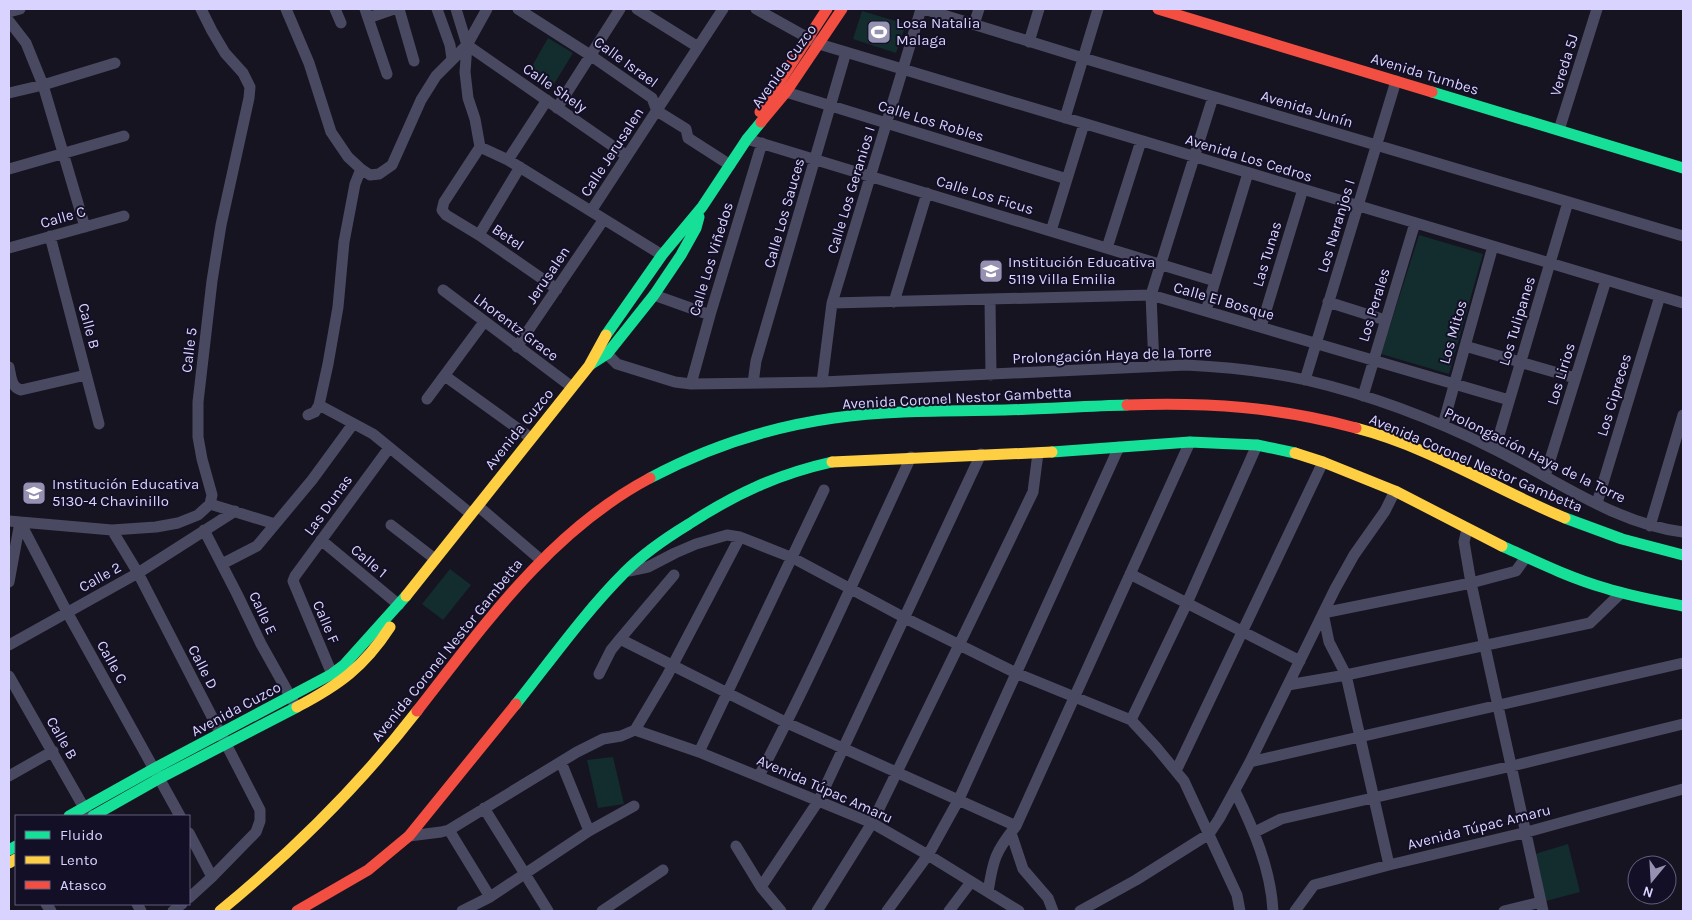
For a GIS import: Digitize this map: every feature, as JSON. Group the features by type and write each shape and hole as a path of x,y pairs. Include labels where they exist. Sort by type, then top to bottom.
{"main road":[{"name":"Avenida Cuzco","path":"747,139 763,105 827,9"},
{"name":"Avenida Cuzco","path":"224,739 292,696 332,674 352,658 398,605 589,366 602,340 662,255 702,207 747,139 786,92 842,9"},
{"name":"Avenida Tumbes","path":"1162,9 1683,168"},
{"name":"Avenida Cuzco","path":"589,366 607,354 654,295 682,255 696,228 702,207"},
{"name":"Avenida Coronel Nestor Gambetta","path":"220,911 315,828 347,794 418,710 505,600 541,560 573,530 615,499 684,460 711,449 785,426 885,414 1190,404 1280,410 1320,417 1399,442 1566,518 1612,536 1683,554"},
{"path":"297,911 368,870 409,836 586,616 625,572 657,544 720,504 773,479 800,469 837,461 1038,453 1190,442 1257,445 1289,451 1323,462 1394,491 1467,529 1576,578 1621,593 1656,602 1683,606"},
{"path":"1656,602 1683,614"},
{"name":"Avenida Cuzco","path":"73,815 86,812 224,739 296,708 335,686 374,650 396,617 398,605"},
{"name":"Avenida Cuzco","path":"94,815 157,773"}],"street":[{"path":"9,12 20,9"},
{"name":"Calle 5","path":"201,9 225,53 243,73 250,87 221,226 212,281 198,402 198,437 212,495 210,504"},
{"path":"286,9 309,63 331,132 348,157 361,170 370,175 379,174 392,166 421,100 436,76 467,45 488,9"},
{"path":"335,9 341,23"},
{"path":"387,74 367,13 394,9"},
{"path":"399,9 414,61"},
{"path":"437,9 450,45 452,59"},
{"path":"456,9 467,45 465,72 468,98 480,147 520,167 662,255"},
{"name":"Calle Israel","path":"518,9 590,54 652,98 656,111 686,129 688,138 730,165"},
{"path":"557,108 620,9"},
{"path":"637,9 698,48"},
{"name":"Calle Jerusalen","path":"591,211 723,9"},
{"name":"Avenida Los Cedros","path":"756,9 819,44 1683,303"},
{"name":"Avenida Junín","path":"922,9 1683,236"},
{"name":"Calle Los Geranios I","path":"822,382 832,303 902,69 922,9"},
{"path":"974,24 979,9"},
{"path":"1029,42 1039,9"},
{"path":"1065,118 1098,9"},
{"name":"Vereda 5J","path":"1559,130 1597,9"},
{"path":"9,21 26,43 43,85 85,226"},
{"name":"Calle Shely","path":"467,45 627,156"},
{"name":"Calle Los Sauces","path":"753,383 756,361 846,52"},
{"path":"9,93 43,85 114,62"},
{"name":"Los Naranjos I","path":"1305,380 1396,81"},
{"name":"Calle Los Robles","path":"786,92 1067,179"},
{"path":"1154,366 1151,295 1212,97"},
{"path":"508,160 547,100"},
{"path":"1051,231 1084,124"},
{"path":"9,169 124,136"},
{"name":"Calle Los Ficus","path":"747,139 1215,281"},
{"path":"1107,248 1141,141"},
{"name":"Calle Los Viñedos","path":"691,384 762,143"},
{"name":"Betel","path":"480,147 444,202 442,210 446,215 479,235 557,289"},
{"path":"479,235 520,167"},
{"path":"308,416 315,412 319,405 328,364 338,307 344,242 355,184 361,170"},
{"path":"1206,311 1248,173"},
{"name":"Las Tunas","path":"1261,327 1303,189"},
{"path":"894,302 927,193"},
{"name":"Los Tulipanes","path":"1495,449 1568,202"},
{"name":"Calle C","path":"9,248 124,216"},
{"name":"Jerusalen","path":"518,347 604,219"},
{"name":"Los Perales","path":"1363,396 1415,223"},
{"name":"Calle B","path":"50,236 99,424"},
{"name":"Los Mitos","path":"1443,425 1493,246"},
{"name":"Los Lirios","path":"1546,476 1606,280"},
{"name":"Lhorentz Grace","path":"442,290 572,387"},
{"path":"654,295 710,315"},
{"name":"Calle El Bosque","path":"832,303 1151,295 1509,400"},
{"name":"Los Cipreces","path":"1596,503 1660,296"},
{"path":"990,300 991,375"},
{"path":"1328,302 1385,320"},
{"path":"427,399 484,322"},
{"path":"1465,346 1575,378"},
{"name":"Prolongación Haya de la Torre","path":"607,354 617,364 675,382 691,384 822,382 1186,365 1220,366 1305,380 1363,396 1443,425 1495,449 1596,503 1650,526 1683,532"},
{"path":"9,367 14,386 21,390 86,375"},
{"path":"445,376 531,438"},
{"path":"319,405 372,434 541,560"},
{"path":"1650,526 1683,415"},
{"path":"222,564 257,546 312,480 353,424"},
{"path":"988,892 992,864 1002,844 1014,830 1190,442"},
{"path":"1131,720 1187,603 1257,445"},
{"path":"887,911 928,855 959,799 1119,447"},
{"name":"Las Dunas","path":"293,581 389,448"},
{"path":"817,911 872,823 960,645 1033,492 1038,453"},
{"path":"761,887 818,800 981,454"},
{"path":"759,776 787,723 851,590 911,457"},
{"path":"1176,771 1323,462"},
{"path":"699,752 824,490"},
{"path":"1080,911 1136,880 1208,834 1250,762 1323,613 1354,555 1385,511 1394,491"},
{"path":"9,582 14,522 112,530 156,527 178,523 198,515 210,504 276,524"},
{"name":"Calle 2","path":"9,645 138,573 235,512"},
{"name":"Calle C","path":"14,522 67,612 179,815"},
{"path":"390,525 435,560"},
{"path":"1467,529 1464,542 1471,583 1542,906 1504,911"},
{"name":"Calle D","path":"112,530 138,573 260,810 260,821 256,832 212,877"},
{"name":"Calle E","path":"204,530 260,644 292,696 296,708"},
{"path":"625,572 648,567 675,553 716,538 727,535 740,537 793,558 905,618 1016,673 1131,720 1184,782 1237,895 1240,911"},
{"path":"409,836 449,830 561,762 603,739 621,736 635,730 673,665 740,537"},
{"name":"Calle 1","path":"321,540 398,605"},
{"path":"1323,613 1471,583 1516,571 1526,557"},
{"path":"1130,574 1300,661"},
{"path":"599,674 611,650 674,575"},
{"name":"Calle F","path":"293,581 332,674"},
{"path":"1288,685 1346,675 1590,624 1621,593"},
{"path":"1323,613 1329,642 1346,675 1389,865"},
{"path":"620,639 842,749 959,799 1014,830 1023,869 1048,898 1053,911"},
{"path":"1250,762 1683,663"},
{"name":"Calle B","path":"9,676 86,812"},
{"path":"1255,832 1281,819 1512,766 1683,724"},
{"name":"Avenida Túpac Amaru","path":"635,730 699,752 872,823 1019,911"},
{"path":"9,776 53,751"},
{"path":"561,762 589,832"},
{"name":"Avenida Túpac Amaru","path":"1295,911 1314,885 1527,832 1683,789"},
{"path":"1234,790 1255,832 1272,893 1273,911"},
{"path":"462,911 490,896 589,832 634,806"},
{"path":"484,808 548,911"},
{"path":"449,830 490,896"},
{"path":"190,835 212,877 190,897"},
{"path":"736,846 761,887 781,911"},
{"path":"602,911 663,870"},
{"path":"949,911 971,882"}],"green space":[{"name":"Losa Natalia Malaga","path":"862,11 906,24 896,53 853,39"},
{"path":"548,38 573,53 551,89 527,75"},
{"path":"1419,235 1483,254 1449,374 1381,354"},
{"path":"450,569 471,585 443,620 422,604"},
{"path":"613,757 624,804 598,808 587,760"},
{"path":"1568,844 1580,892 1546,901 1535,854"}],"traffic: fast":[{"path":"1432,92 1683,168"},
{"path":"606,335 662,255 702,207 747,139 761,122"},
{"path":"590,365 607,354 654,295 681,255 696,228 699,217"},
{"path":"650,478 694,457 740,440 786,427 834,418 898,412 1020,410 1127,405"},
{"path":"1052,452 1190,442 1257,445 1295,453"},
{"path":"516,704 596,603 632,565 648,552 706,513 740,494 775,479 832,462"},
{"path":"1565,518 1622,539 1683,555"},
{"path":"1502,546 1592,584 1634,596 1683,606"},
{"path":"71,815 332,674 344,665 406,596"},
{"path":"95,815 160,778 297,707"},
{"path":"9,850 15,847"}],"traffic: slow":[{"path":"406,596 589,366 606,335"},
{"path":"1356,428 1383,436 1436,457 1565,518"},
{"path":"832,462 1052,452"},
{"path":"1295,453 1323,462 1395,491 1502,546"},
{"path":"297,707 326,691 349,674 370,653 390,627"},
{"path":"220,911 324,817 395,739 417,711"},
{"path":"9,863 15,860"}],"traffic: jam":[{"path":"760,112 827,9"},
{"path":"761,122 786,92 842,9"},
{"path":"1158,9 1432,92"},
{"path":"1127,405 1214,405 1299,415 1356,428"},
{"path":"417,711 494,613 550,552 614,500 650,478"},
{"path":"297,911 368,870 409,836 516,704"}],"place":[{"name":"Losa Natalia Malaga","path":"879,32"},
{"name":"Institución Educativa 5119 Villa Emilia","path":"991,271"},
{"name":"Institución Educativa 5130-4 Chavinillo","path":"34,493"}]}
